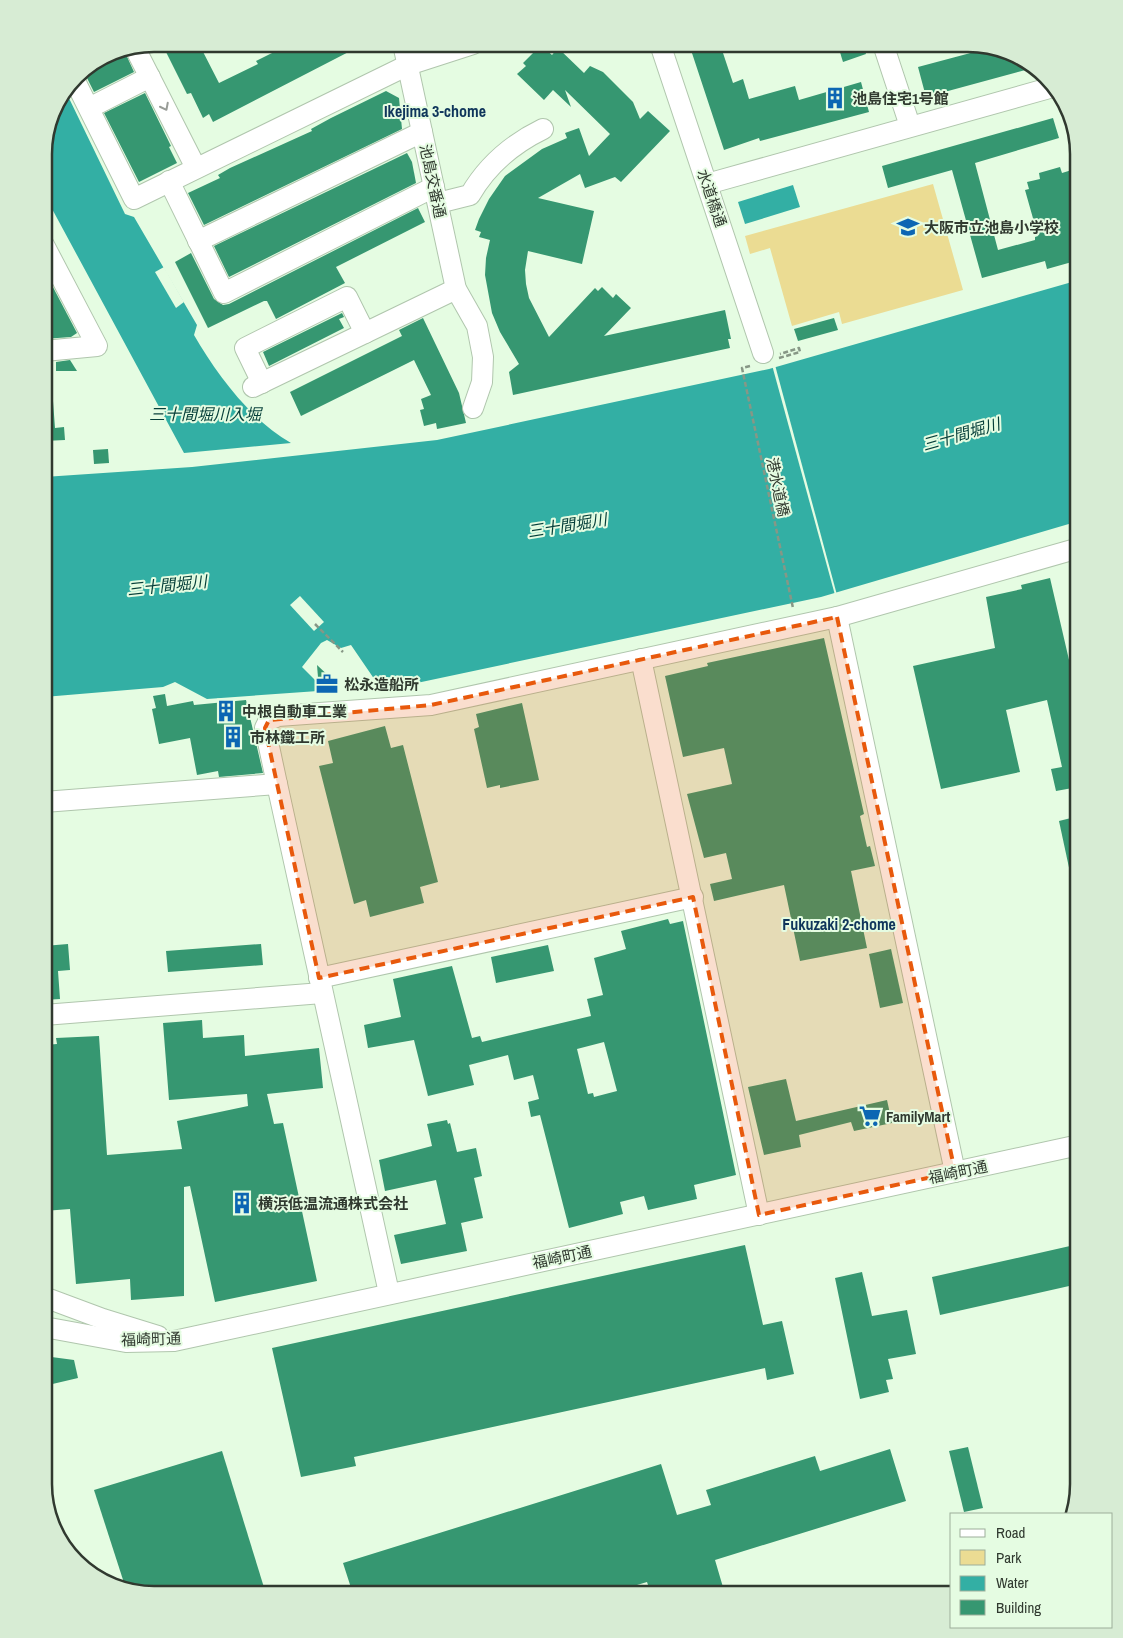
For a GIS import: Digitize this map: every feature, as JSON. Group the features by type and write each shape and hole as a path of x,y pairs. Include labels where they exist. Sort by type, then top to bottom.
{"street":[{"name":"池島交番通","path":"405,53 456,289 476,326 483,357 482,382 472,408"},
{"path":"78,87 134,199 408,66 446,53"},
{"name":"水道橋通","path":"663,53 707,184 772,355"},
{"path":"886,53 910,126"},
{"path":"138,54 196,168"},
{"path":"89,108 150,77"},
{"path":"707,184 1046,89"},
{"path":"169,181 224,293 436,195 470,196 482,177 502,155 524,139 543,129"},
{"path":"198,241 422,132"},
{"path":"53,262 98,346 53,350"},
{"path":"365,333 347,297 245,348 257,385 365,333 456,289"},
{"path":"389,1293 265,728 269,720 278,716 431,705 837,617 1070,551"},
{"path":"837,617 956,1172"},
{"path":"641,659 760,1215"},
{"path":"53,801 277,784"},
{"path":"52,1014 321,986 693,897"},
{"name":"福崎町通","path":"52,1328 126,1342 174,1341 389,1293 1070,1148"},
{"path":"52,1299 103,1319 174,1341"}],"path":[{"path":"799,348 800,352 772,355 799,348"},
{"name":"港水道橋","path":"742,368 793,610"},
{"path":"314,624 343,652"}],"highlighted area":[{"path":"837,617 955,1172 759,1215 693,897 319,978 265,728 269,720 431,705"}],"green space":[{"path":"933,184 963,290 842,324 839,312 792,326 770,248 750,254 745,236"}],"water":[{"name":"三十間堀川入堀","path":"69,99 125,214 134,217 197,325 194,335 213,366 236,395 262,422 291,443 184,453 53,211 53,141 58,122"},
{"path":"793,185 800,207 745,224 738,202"},
{"name":"三十間堀川","path":"1070,283 1070,524 821,597 412,684 379,686 351,645 341,648 327,640 321,643 302,667 318,683 318,691 207,699 175,682 163,687 53,696 53,476 192,467 437,440 769,369"}],"pier":[{"path":"164,267 184,302 176,308 155,272"},
{"path":"772,365 775,365 837,595 835,595"},
{"path":"300,596 324,622 314,631 290,605"}],"building":[{"path":"166,53 204,53 219,83 258,64 256,61 272,53 347,53 213,122 209,114 203,118 191,93 187,94"},
{"path":"533,53 550,53 552,55 554,53 563,53 584,73 590,66 603,72 633,102 640,119 648,111 670,131 621,182 615,177 585,188 580,174 538,198 594,211 582,264 528,251 525,270 529,298 549,337 595,288 598,291 602,287 613,298 616,294 631,308 604,336 725,310 731,339 728,339 730,348 513,395 509,372 519,364 500,332 492,313 485,275 490,240 479,237 481,232 475,230 479,219 489,199 505,176 542,149 567,138 565,133 579,128 589,156 610,134 565,90 571,107 553,90 544,100 517,74 526,66 523,63"},
{"name":"池島住宅1号館","path":"692,53 723,53 733,83 743,79 749,99 795,86 799,100 861,82 869,112 760,141 759,138 724,150"},
{"path":"840,53 866,53 866,54 843,62"},
{"path":"975,53 989,54 1008,60 1026,70 926,97 918,67"},
{"path":"127,56 134,72 94,92 87,78 103,66"},
{"path":"386,91 399,98 402,129 204,225 188,193 220,178 218,175 230,168 312,131 311,129 331,118"},
{"path":"145,93 171,146 169,147 177,163 139,182 104,113"},
{"path":"1053,118 1059,138 975,163 998,250 1035,240 1035,237 1038,236 1025,190 1029,189 1027,182 1040,179 1039,173 1060,167 1062,173 1070,171 1070,263 1047,269 1045,261 982,278 952,170 888,188 882,166"},
{"path":"407,153 412,162 416,183 229,277 214,246"},
{"path":"418,208 425,222 336,267 345,283 276,319 267,301 264,301 208,328 175,262 191,253 214,299 223,305 229,304"},
{"path":"53,287 77,333 71,337 53,338"},
{"path":"342,313 344,317 339,319 344,328 269,366 263,352"},
{"path":"423,318 459,393 466,423 437,429 436,423 424,426 420,410 424,409 421,399 431,395 414,360 301,416 290,392 402,336 399,330"},
{"path":"834,318 838,330 798,341 794,329"},
{"path":"70,360 77,371 56,371 56,362"},
{"path":"53,401 55,428 64,427 65,440 53,441"},
{"path":"108,449 109,463 94,464 93,450"},
{"path":"1050,578 1070,664 1070,788 1056,791 1051,769 1062,767 1047,700 1006,710 1020,772 941,789 913,666 995,648 986,597 1022,589 1021,585"},
{"path":"824,638 864,814 860,816 867,847 870,846 875,866 851,871 867,948 800,961 784,885 714,901 710,884 732,879 726,853 704,858 687,794 732,784 724,748 683,757 665,676 708,666 707,663"},
{"path":"317,665 333,680 334,688 319,690"},
{"path":"165,694 167,706 193,701 194,705 246,700 263,773 219,777 218,771 197,775 190,738 159,744 152,709 156,708 153,696"},
{"path":"522,703 539,780 500,788 500,785 487,788 474,729 479,727 476,714"},
{"path":"385,726 391,748 403,745 438,882 420,887 424,903 370,917 366,900 354,904 319,766 333,763 328,741"},
{"path":"1070,818 1070,872 1059,821"},
{"path":"668,919 670,924 683,921 736,1175 694,1185 697,1199 648,1210 644,1196 620,1202 623,1214 569,1228 540,1115 531,1117 528,1102 539,1099 533,1075 514,1080 508,1055 469,1065 474,1085 428,1096 414,1040 368,1048 364,1025 401,1017 393,979 452,966 472,1038 480,1036 482,1042 591,1016 587,999 603,995 594,958 626,949 621,931","holes":["604,1042 617,1091 594,1097 593,1093 588,1094 577,1049"]},
{"path":"68,944 70,970 58,971 60,999 52,999 52,945"},
{"path":"261,944 263,965 168,972 166,951"},
{"path":"548,945 554,971 496,983 491,957"},
{"path":"891,949 903,1003 880,1008 869,954"},
{"path":"202,1020 203,1038 244,1035 245,1056 319,1048 323,1088 267,1094 274,1124 283,1123 317,1281 215,1302 190,1186 184,1187 184,1296 131,1300 130,1279 76,1284 70,1209 52,1210 52,1044 57,1044 56,1038 99,1036 107,1155 182,1149 177,1121 248,1106 247,1094 169,1100 163,1023"},
{"path":"786,1079 796,1121 887,1100 892,1123 854,1131 851,1122 799,1135 801,1147 764,1155 748,1087"},
{"path":"447,1120 448,1124 450,1123 457,1152 476,1148 482,1176 474,1178 483,1218 461,1223 467,1251 401,1264 394,1235 446,1224 436,1180 385,1191 379,1160 432,1146 427,1124"},
{"path":"745,1245 763,1325 782,1321 794,1374 767,1380 765,1368 354,1457 356,1466 301,1477 272,1348"},
{"path":"1070,1246 1070,1286 940,1315 932,1277"},
{"path":"862,1272 872,1316 907,1310 916,1354 888,1359 893,1379 886,1380 889,1392 860,1399 835,1278"},
{"path":"52,1357 74,1360 78,1378 52,1384"},
{"path":"968,1447 983,1508 964,1512 949,1451"},
{"path":"890,1449 906,1501 715,1560 723,1586 648,1586 647,1582 635,1586 350,1585 343,1563 661,1464 677,1515 711,1505 706,1490 815,1456 820,1471"},
{"path":"222,1451 263,1585 148,1585 134,1584 123,1580 94,1490"}],"place":[{"name":"池島住宅1号館","path":"835,98"},
{"name":"大阪市立池島小学校","path":"908,227"},
{"name":"松永造船所","path":"327,684"},
{"name":"中根自動車工業","path":"226,711"},
{"name":"市林鐵工所","path":"233,737"},
{"name":"FamilyMart","path":"870,1116"},
{"name":"横浜低温流通株式会社","path":"242,1203"}],"district":[{"name":"Ikejima 3-chome","path":"435,111"},
{"name":"Fukuzaki 2-chome","path":"839,924"}]}
